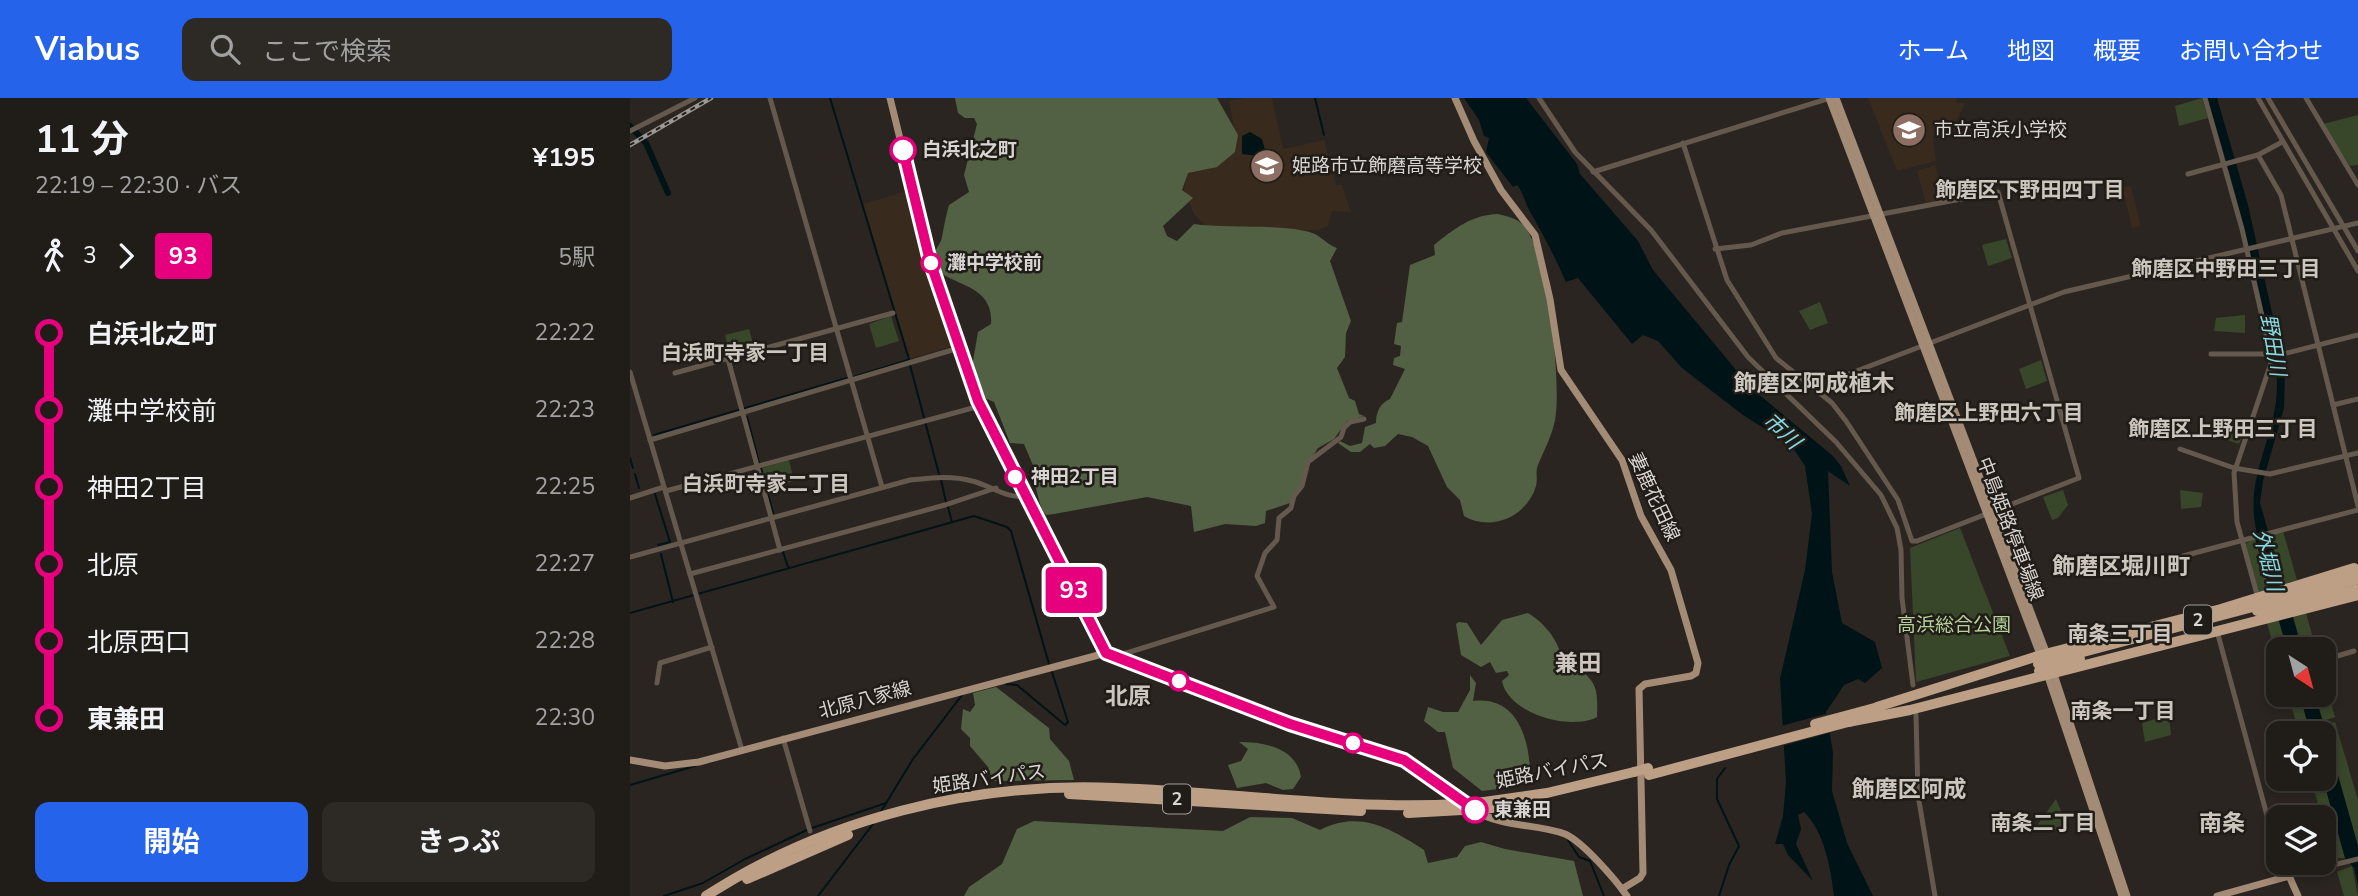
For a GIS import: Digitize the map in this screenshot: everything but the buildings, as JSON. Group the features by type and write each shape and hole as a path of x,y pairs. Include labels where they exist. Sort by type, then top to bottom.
{"highway":[{"path":"2044,665 2295,584 2358,570"},
{"path":"2233,611 2358,570"},
{"path":"1933,683 2044,665 2217,631 2267,611 2358,584"},
{"name":"2","path":"1903,704 2233,611 2358,584"},
{"path":"2260,615 2306,608 2358,595"},
{"name":"2","path":"2044,665 2260,615"},
{"path":"1903,704 1955,681"},
{"name":"姫路バイパス","path":"715,893 810,841 825,840 858,827 960,798 1064,787 1362,805 1488,805 1569,792 1780,737 1877,707 1903,704"},
{"name":"姫路バイパス","path":"1780,737 1848,722 1903,704"}],"main road":[{"path":"890,98 930,261 980,406 1106,653 1290,724 1404,760 1485,817 1571,838 1625,893"},
{"name":"妻鹿花田線","path":"1455,98 1474,142 1501,190 1535,235 1550,299 1561,370 1622,460 1641,516 1671,570 1698,663 1696,673 1691,676 1645,684 1639,690 1643,873 1625,893"},
{"name":"中島姫路停車場線","path":"1831,98 1990,513 2127,896"},
{"name":"北原八家線","path":"630,760 678,766 1106,653"},
{"name":"中島姫路停車場線","path":"2044,665 2122,896"},
{"path":"2217,896 2289,876 2295,896"}],"street":[{"path":"630,131 695,98"},
{"path":"770,98 882,487"},
{"path":"1538,98 1556,127 1593,172 1651,230 1748,357 1836,442 1881,495 1897,528 1901,550 1902,598 1913,685"},
{"path":"1593,172 1831,98"},
{"path":"2205,98 2247,248 2271,355 2269,373 2234,468 2234,510 2260,596 2260,615"},
{"path":"2258,98 2358,271"},
{"path":"2268,98 2358,251"},
{"path":"2306,98 2358,185"},
{"path":"2188,174 2258,155 2282,142"},
{"path":"1683,144 1715,249 1727,280 1769,349 1783,365 1832,403 1846,421 1890,487 1912,541 2080,478 1998,192 1782,233 1751,245 1715,249"},
{"path":"2183,556 2358,508 2281,195 2258,155"},
{"path":"1812,388 2030,305 2094,284 2358,223"},
{"path":"675,373 893,313"},
{"path":"2211,355 2283,354 2358,335"},
{"path":"650,440 742,410 960,348"},
{"path":"728,359 780,550"},
{"path":"630,372 633,394 650,440 742,750"},
{"path":"2333,405 2358,399"},
{"path":"630,498 980,406"},
{"path":"1115,657 1273,607 1257,576 1265,553 1277,540 1279,517 1291,508 1294,496 1302,486 1308,462 1341,437 1350,422 1364,419"},
{"path":"2180,449 2234,468 2267,474 2358,453"},
{"path":"630,557 910,480 940,477 970,480 1016,498 1025,495"},
{"path":"690,574 984,494 996,488"},
{"path":"2217,631 2266,812"},
{"path":"657,682 660,663 712,647"},
{"path":"2336,657 2354,652"},
{"path":"1916,715 1918,795 1935,896"},
{"path":"783,738 810,841"},
{"path":"2289,876 2358,859"}],"shaded area":[{"name":"姫路市立飾磨高等学校","path":"1272,98 1283,149 1324,140 1336,185 1342,185 1351,212 1332,211 1328,226 1319,230 1217,230 1204,225 1194,214 1184,191 1187,173 1236,138 1229,101"},
{"name":"市立高浜小学校","path":"1868,98 1957,98 1956,103 1964,103 1964,106 1956,122 1941,124 1933,137 1936,161 1897,171"},
{"path":"1935,165 1945,199 1926,204 1917,171"},
{"path":"2122,187 2131,187 2141,226 2132,228"},
{"path":"910,190 956,345 909,359 863,204"}],"green space":[{"path":"955,98 1217,98 1238,135 1235,152 1217,167 1188,173 1182,190 1193,198 1163,226 1167,236 1177,241 1194,224 1274,227 1315,234 1337,248 1330,261 1351,321 1346,333 1345,357 1337,368 1349,398 1355,401 1359,414 1364,416 1347,421 1334,439 1318,448 1290,503 1266,511 1265,523 1256,526 1225,524 1194,532 1191,506 1147,497 1046,515 1031,477 1035,470 1024,444 1010,443 994,402 980,396 972,367 978,332 991,324 990,309 984,298 974,290 943,274 936,267 934,254 941,240 949,205 969,192 964,175 977,124 974,118 965,118 958,113"},
{"path":"2202,98 2208,118 2179,126 2175,106"},
{"path":"2358,115 2358,165 2350,166 2323,124"},
{"path":"1498,214 1522,224 1539,259 1551,318 1557,402 1554,426 1537,468 1537,483 1531,497 1525,506 1507,519 1485,522 1464,516 1460,500 1447,487 1428,446 1412,437 1398,434 1385,446 1374,448 1370,444 1360,452 1351,452 1338,443 1340,441 1350,446 1362,443 1365,427 1376,423 1379,408 1390,399 1405,369 1393,365 1394,358 1400,356 1401,346 1394,344 1397,323 1402,322 1410,265 1435,255 1434,245 1463,224 1479,217"},
{"path":"2006,239 2012,258 1988,266 1982,245"},
{"path":"1820,302 1828,323 1810,330 1799,311"},
{"path":"2245,315 2245,333 2214,331 2216,318"},
{"path":"891,316 899,341 876,348 869,324"},
{"path":"749,329 755,350 730,356 725,335"},
{"path":"2041,360 2047,381 2026,389 2019,369"},
{"path":"2229,416 2249,421 2239,444 2224,439"},
{"path":"789,460 794,481 767,489 761,468"},
{"path":"2063,490 2068,505 2058,518 2052,520 2043,497"},
{"path":"2180,490 2203,493 2201,507 2181,509"},
{"name":"高浜総合公園","path":"1960,528 2010,656 1916,682 1910,548"},
{"path":"2283,531 2297,580 2284,584 2270,535"},
{"path":"2255,538 2270,589 2259,593 2245,544"},
{"path":"1528,613 1553,637 1564,670 1572,674 1575,665 1592,681 1597,699 1597,717 1572,722 1542,717 1528,711 1507,693 1502,681 1509,675 1507,671 1496,673 1490,662 1481,667 1461,655 1456,624 1459,622 1467,623 1481,645 1502,620"},
{"path":"2306,613 2313,637 2299,637 2293,616"},
{"path":"2279,620 2284,637 2271,637 2267,623"},
{"path":"1470,675 1476,683 1473,701 1487,701 1509,711 1522,731 1530,769 1514,787 1482,791 1453,768 1445,732 1438,732 1424,721 1428,707 1443,712 1458,712 1470,690"},
{"path":"996,687 1049,728 1050,739 1069,761 1074,780 993,781 988,767 970,746 970,738 961,729 963,709 970,712 975,705 973,693"},
{"path":"2292,707 2303,707 2307,721 2296,721"},
{"path":"2319,707 2332,707 2335,717 2323,721"},
{"path":"2169,715 2171,735 2145,742 2142,723"},
{"path":"2336,725 2358,800 2358,846 2336,768"},
{"path":"1239,742 1278,748 1293,759 1301,777 1293,789 1283,790 1266,783 1237,788 1228,765 1241,761 1248,749"},
{"path":"2314,791 2326,791 2330,805 2318,805"},
{"path":"2056,799 2069,830 2035,829 2035,828"},
{"path":"1250,817 1292,818 1320,830 1348,822 1374,824 1424,850 1428,863 1457,857 1465,846 1481,842 1574,861 1583,896 964,896 969,887 1002,864 1017,829 1034,821 1223,831"},
{"path":"2336,826 2345,858 2336,858"},
{"path":"2352,866 2358,896 2344,896 2337,872"}],"water":[{"name":"市川","path":"1464,98 1526,98 1577,164 1580,174 1638,241 1653,270 1751,388 1833,456 1841,466 1850,486 1828,471 1832,572 1842,623 1875,642 1882,668 1865,683 1858,679 1844,685 1826,712 1833,752 1832,791 1847,843 1873,896 1834,896 1821,840 1817,829 1804,812 1798,815 1801,829 1796,844 1813,881 1788,855 1783,844 1775,844 1783,816 1786,782 1780,679 1805,570 1812,514 1805,466 1791,445 1743,415 1682,368 1658,341 1643,335 1632,344 1578,278 1566,282 1519,188 1517,185 1513,187 1486,152 1489,138 1484,136 1479,120"},
{"path":"2207,98 2217,98 2248,205 2285,371 2284,408 2263,481 2260,503 2299,637 2284,637 2255,538 2258,537 2254,496 2276,403 2277,382 2270,340 2229,173"},
{"path":"1250,132 1262,139 1267,157 1242,154 1242,136"},
{"path":"2303,707 2318,707 2322,721 2307,721"},
{"path":"2336,769 2358,846 2358,885 2354,868 2345,858 2336,826 2336,805 2330,805 2326,791 2336,791"}],"pier":[{"path":"1829,713 1833,732 1782,746 1781,726"}],"waterway":[{"path":"830,98 909,359"},
{"path":"1315,98 1324,135"},
{"path":"630,126 646,143 668,193"},
{"path":"853,377 908,360"},
{"path":"910,365 939,474"},
{"path":"654,435 847,378"},
{"path":"747,417 759,463"},
{"path":"630,458 633,468"},
{"path":"761,468 773,513"},
{"path":"635,474 639,488"},
{"path":"941,480 946,502"},
{"path":"655,494 670,542 658,545"},
{"path":"948,507 952,522"},
{"path":"630,613 974,516 1007,527 1011,531 1049,664"},
{"path":"782,549 788,567"},
{"path":"661,554 673,602"},
{"path":"1006,684 1017,685 1065,725 1068,722 1051,669"},
{"path":"880,813 913,759 962,695"},
{"path":"630,785 695,766"},
{"path":"1719,896 1729,865 1739,846 1717,799 1717,779 1725,768"},
{"path":"812,828 886,803"},
{"path":"818,896 873,824"},
{"path":"664,896 703,883 745,859 807,830"},
{"path":"1568,840 1579,857 1590,861 1604,896"}],"railway":[{"path":"630,145 711,98"}],"bus line":[{"name":"93","path":"903,150 930,261 978,401 1106,653 1290,724 1404,760 1475,810"}],"place":[{"name":"市立高浜小学校","path":"1909,130"},
{"name":"白浜北之町","path":"903,150"},
{"name":"姫路市立飾磨高等学校","path":"1267,166"},
{"name":"灘中学校前","path":"931,263"},
{"name":"神田2丁目","path":"1015,477"},
{"name":"東兼田","path":"1475,810"}],"district":[{"name":"飾磨区下野田四丁目","path":"2030,190"},
{"name":"飾磨区中野田三丁目","path":"2226,269"},
{"name":"白浜町寺家一丁目","path":"745,353"},
{"name":"飾磨区阿成植木","path":"1814,383"},
{"name":"飾磨区上野田六丁目","path":"1989,413"},
{"name":"飾磨区上野田三丁目","path":"2223,429"},
{"name":"白浜町寺家二丁目","path":"766,484"},
{"name":"飾磨区堀川町","path":"2121,566"},
{"name":"南条三丁目","path":"2120,634"},
{"name":"兼田","path":"1578,663"},
{"name":"北原","path":"1128,696"},
{"name":"南条一丁目","path":"2123,711"},
{"name":"飾磨区阿成","path":"1909,789"},
{"name":"南条二丁目","path":"2043,823"},
{"name":"南条","path":"2222,823"}],"water label":[{"name":"野田川","path":"2273,345"},
{"name":"外堀川","path":"2268,560"}]}
